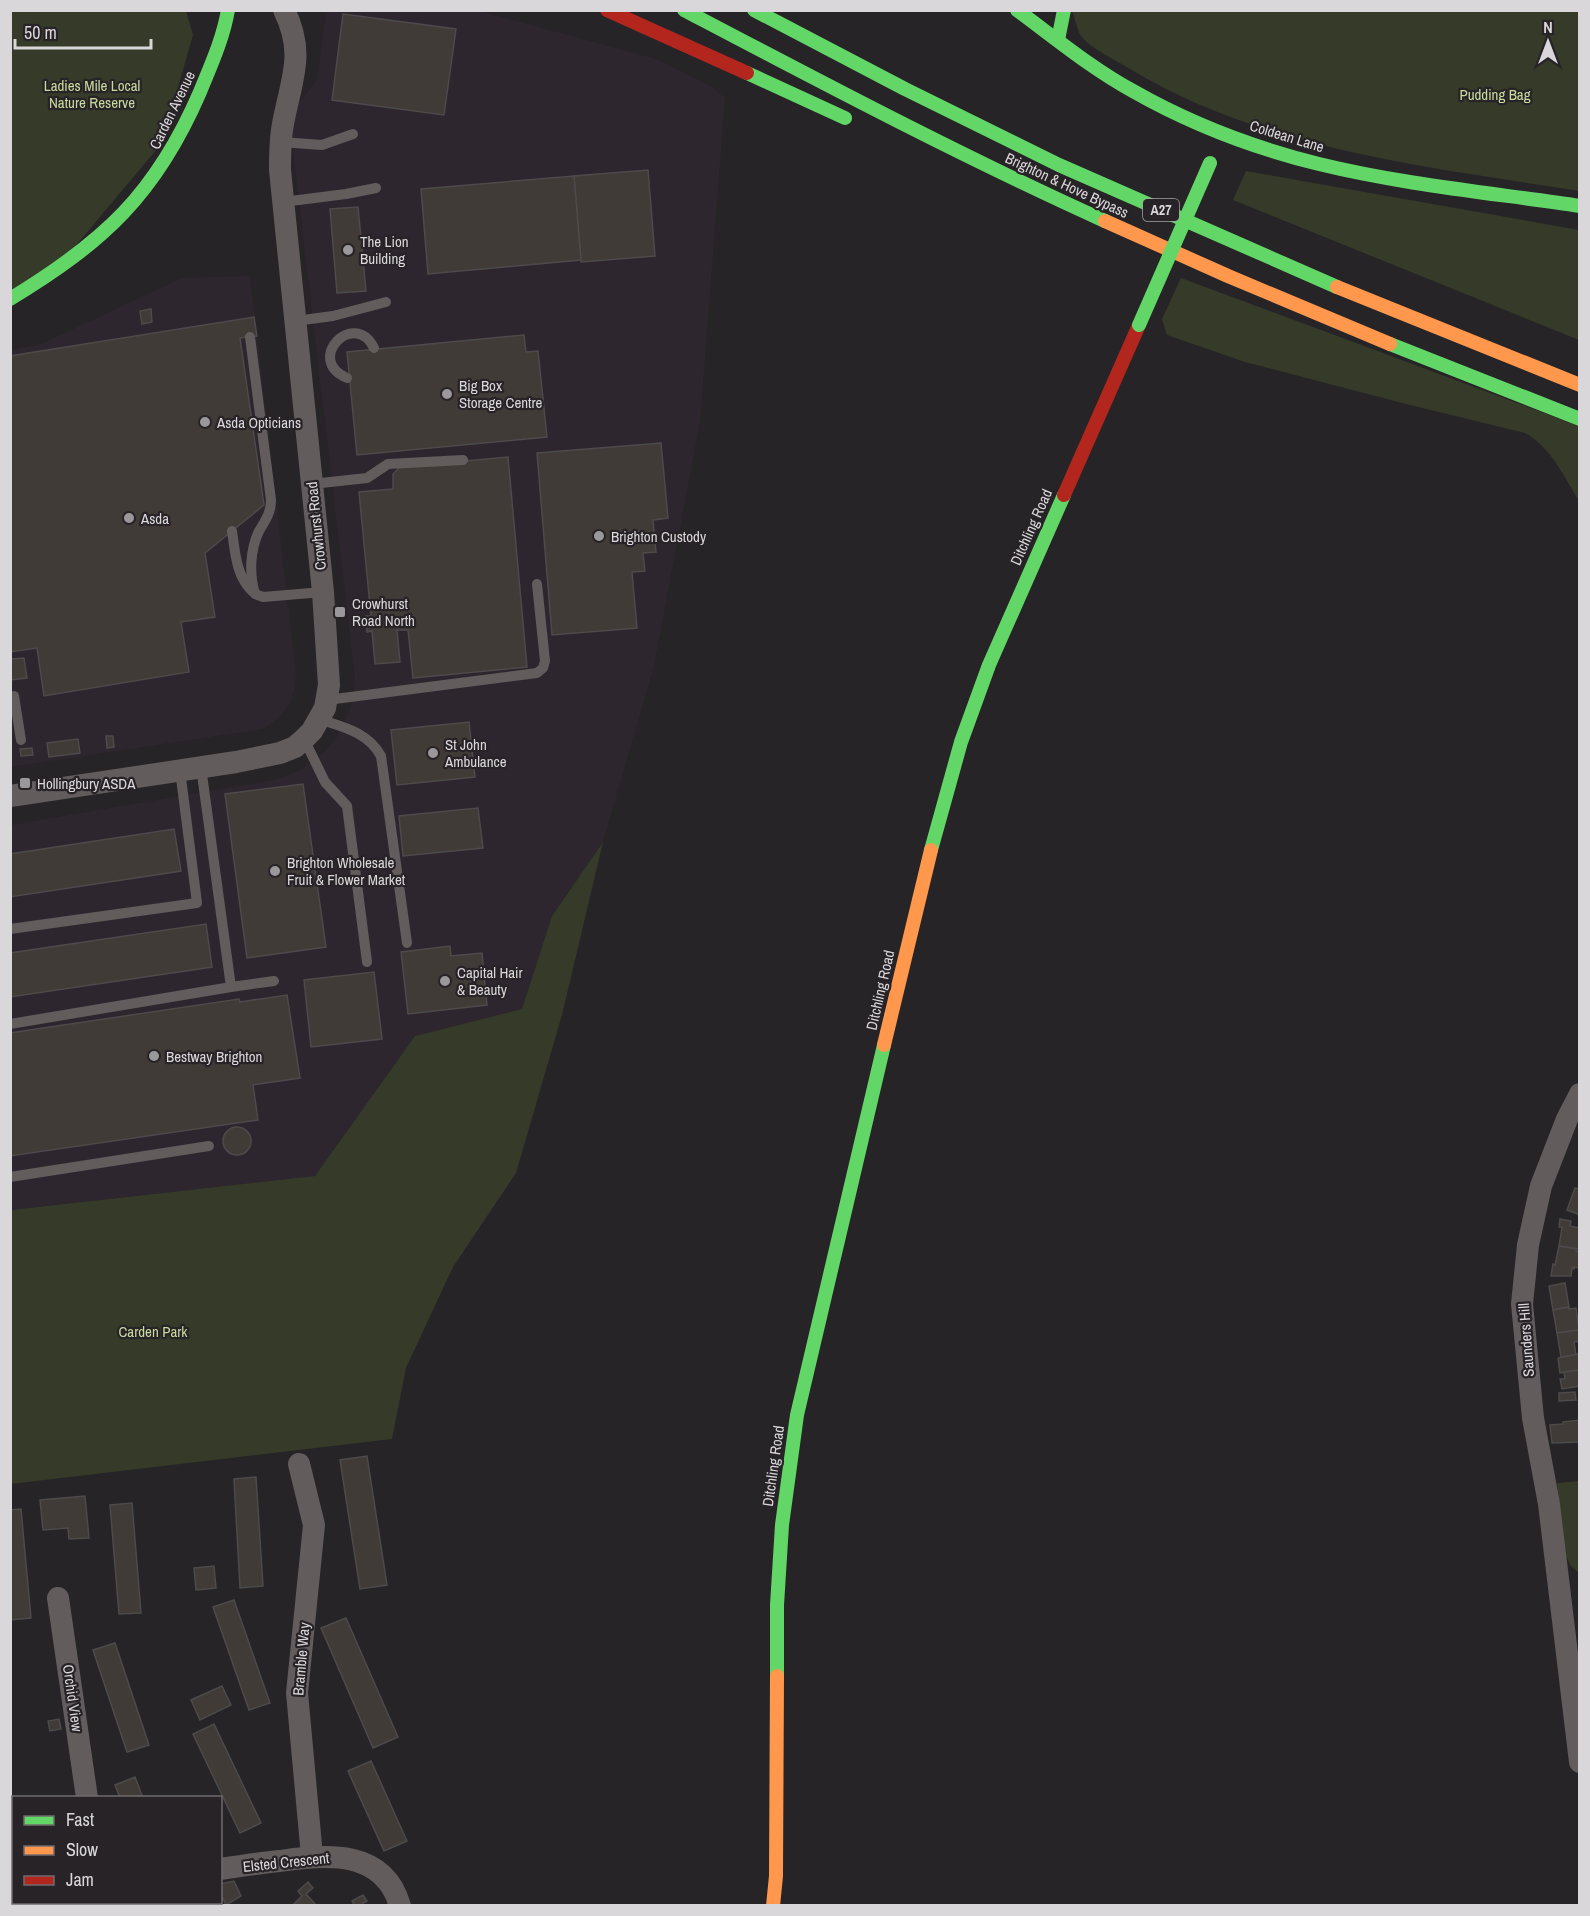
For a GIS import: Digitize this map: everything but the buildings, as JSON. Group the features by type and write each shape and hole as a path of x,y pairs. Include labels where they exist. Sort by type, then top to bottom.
{"main road":[{"name":"Carden Avenue","path":"10,299 76,256 111,228 140,197 169,156 185,128 217,50 228,10"},
{"path":"607,10 841,116 862,123"},
{"name":"Brighton & Hove Bypass","path":"684,10 970,158 1228,276 1406,351 1580,419"},
{"name":"Brighton & Hove Bypass","path":"754,10 905,89 1059,165 1364,299 1580,385"},
{"name":"Coldean Lane","path":"1017,10 1094,68 1134,92 1221,132 1268,149 1372,175 1580,206"},
{"path":"1058,40 1065,10"},
{"path":"884,130 970,158"},
{"name":"Ditchling Road","path":"773,1905 776,1876 777,1605 782,1525 796,1415 942,806 961,742 989,665 1139,325 1221,132"}],"street":[{"name":"Crowhurst Road","path":"284,10 291,24 296,50 281,142 280,170 323,592 329,685 323,709"},
{"path":"10,796 191,769 280,753 295,747 312,731 323,709"},
{"name":"Saunders Hill","path":"1580,1094 1567,1119 1541,1186 1528,1245 1522,1304 1533,1418 1549,1504 1570,1591 1580,1762"},
{"name":"Bramble Way","path":"299,1464 314,1525 297,1693 312,1856"},
{"name":"Orchid View","path":"58,1598 87,1796"},
{"name":"Elsted Crescent","path":"222,1869 312,1856 358,1860 383,1875 392,1887 400,1905"}],"lane":[{"path":"281,142 322,146 353,134"},
{"path":"283,202 376,188"},
{"path":"295,321 333,316 386,302"},
{"path":"347,378 337,372 331,362 331,350 337,340 345,335 356,334 367,338 374,348"},
{"path":"250,337 272,500 270,511 253,548 251,578 255,594"},
{"path":"312,484 367,478 388,464 463,460"},
{"path":"232,531 239,570 255,594 274,598 323,592"},
{"path":"323,709 537,673 543,668 545,661 537,584"},
{"path":"10,697 14,696 21,740"},
{"path":"323,709 373,744 381,756 407,943"},
{"path":"304,739 325,782 347,806 367,962"},
{"path":"10,929 197,903 191,769"},
{"path":"191,769 231,987"},
{"path":"10,1024 274,981"},
{"path":"10,1177 209,1146"}],"shaded area":[{"path":"326,11 479,11 656,59 712,87 725,98 700,422 654,666 603,842 552,916 522,1009 415,1036 315,1176 11,1210 11,825 274,780 301,770 323,753 337,737 353,700 355,678 289,116 317,80"},
{"name":"Asda","path":"250,276 296,674 290,704 277,719 263,729 11,767 10,350 41,344 182,278"}],"green space":[{"name":"Ladies Mile Local Nature Reserve","path":"10,11 186,11 193,35 162,143 62,262 10,293"},
{"name":"Pudding Bag","path":"1072,11 1579,11 1579,191 1406,163 1348,151 1291,137 1235,119 1182,97 1097,50 1081,36"},
{"path":"1246,171 1579,230 1579,340 1233,200"},
{"path":"1181,278 1579,426 1579,501 1550,454 1525,433 1245,362 1167,335 1162,319"},
{"name":"Carden Park","path":"603,842 562,1015 516,1173 453,1267 406,1368 392,1439 11,1484 11,1210 315,1176 415,1036 522,1009 552,916"},
{"path":"1579,1481 1579,1573 1571,1566 1566,1556 1557,1483"}],"traffic: fast":[{"path":"10,299 73,257 100,235 145,187 183,128 200,92 220,42 228,10"},
{"path":"684,10 945,145 1105,221"},
{"path":"754,10 905,89 1059,165 1337,287"},
{"path":"1017,10 1088,63 1133,91 1177,114 1247,143 1319,164 1384,178 1580,206"},
{"path":"1058,40 1064,10"},
{"path":"747,73 845,118"},
{"path":"1139,325 1210,163"},
{"path":"1390,344 1580,419"},
{"path":"931,850 961,742 989,665 1064,495"},
{"path":"777,1676 777,1605 782,1525 797,1415 884,1045"}],"traffic: slow":[{"path":"1105,221 1390,344"},
{"path":"1337,287 1580,385"},
{"path":"884,1045 931,850"},
{"path":"773,1906 776,1876 777,1676"}],"traffic: jam":[{"path":"607,10 747,73"},
{"path":"1064,495 1139,325"}],"place":[{"name":"The Lion Building","path":"348,250"},
{"name":"Big Box Storage Centre","path":"447,394"},
{"name":"Asda Opticians","path":"205,422"},
{"name":"Asda","path":"129,518"},
{"name":"Brighton Custody","path":"599,536"},
{"name":"Crowhurst Road North","path":"340,612"},
{"name":"St John Ambulance","path":"433,753"},
{"name":"Hollingbury ASDA","path":"25,783"},
{"name":"Brighton Wholesale Fruit & Flower Market","path":"275,871"},
{"name":"Capital Hair & Beauty","path":"445,981"},
{"name":"Bestway Brighton","path":"154,1056"}]}
